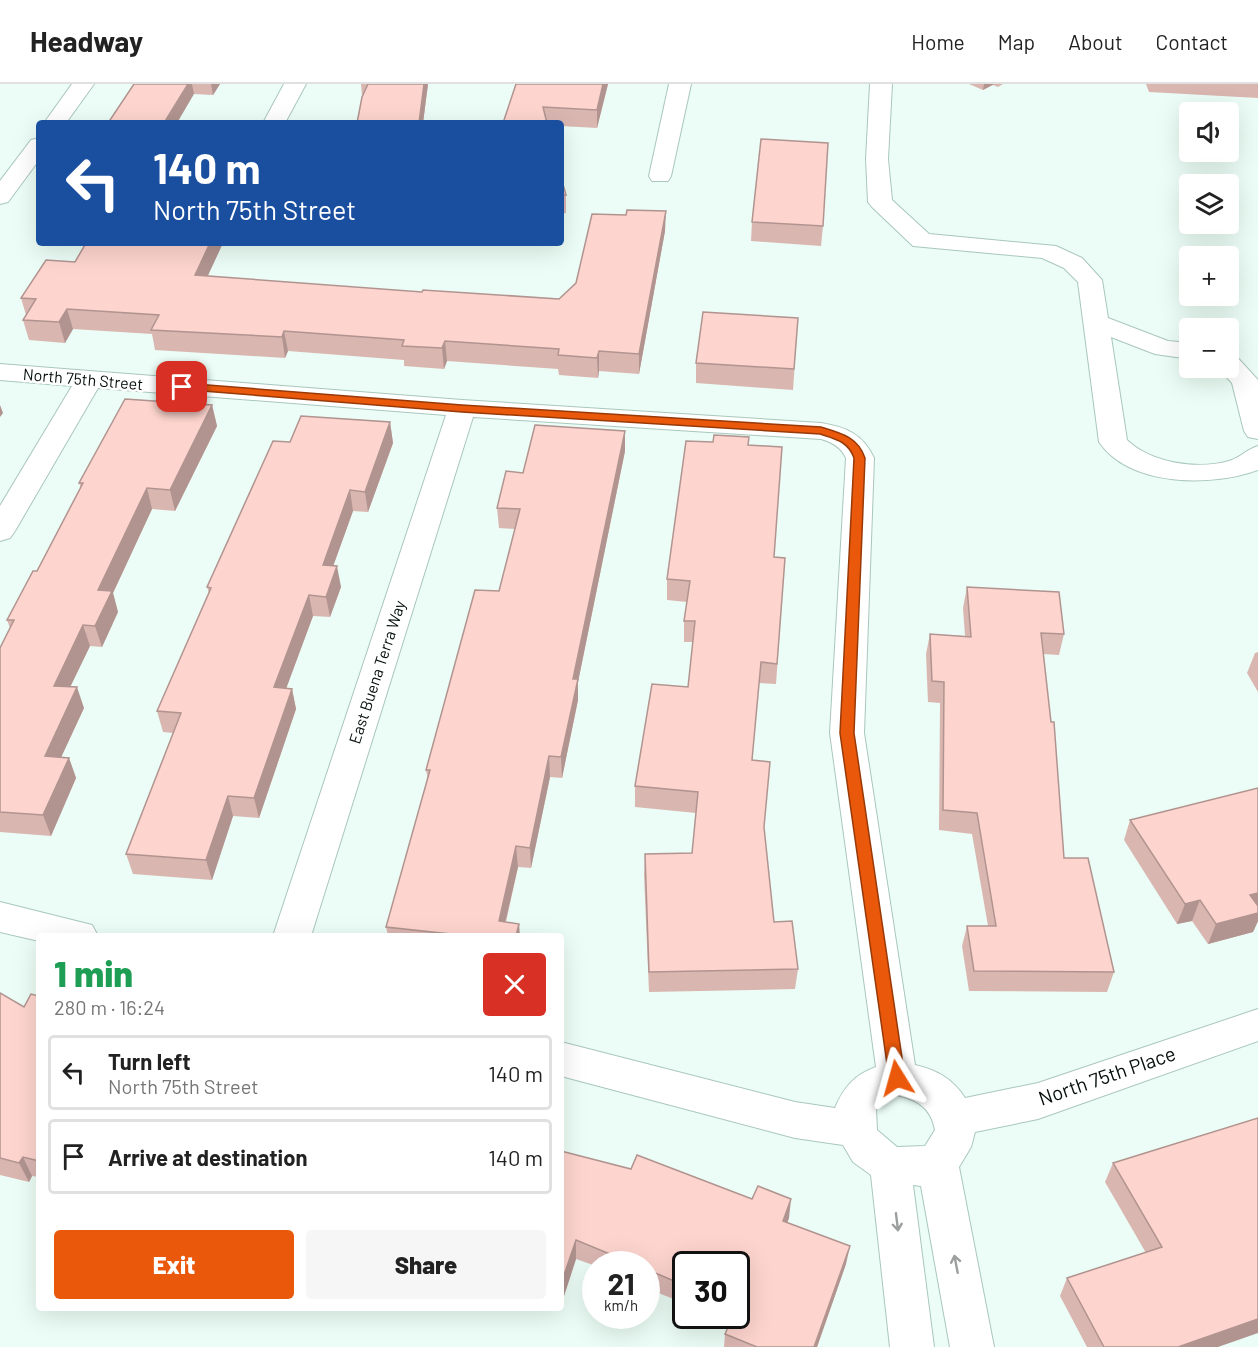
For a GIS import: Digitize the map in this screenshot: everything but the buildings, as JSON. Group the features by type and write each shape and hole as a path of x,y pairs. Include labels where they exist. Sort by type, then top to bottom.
{"street":[{"path":"57,120 83,84"},
{"path":"276,120 295,84"},
{"path":"660,176 680,84"},
{"path":"881,84 878,159 880,202 922,241 1047,251 1072,263 1090,280 1113,442 1131,458 1163,469 1228,472 1252,464 1258,455"},
{"path":"0,196 36,149"},
{"path":"1095,322 1164,348 1179,350"},
{"name":"North 75th Street","path":"0,372 462,408 821,431 846,439 856,448 860,458 847,733 897,1078"},
{"path":"1239,375 1245,381 1258,430"},
{"path":"0,531 89,380"},
{"name":"East Buena Terra Way","path":"293,933 462,408"},
{"path":"0,916 67,933"},
{"name":"North 75th Place","path":"954,1118 1038,1101 1258,1025"},
{"path":"564,1060 795,1120 856,1129"},
{"path":"897,1078 914,1079 930,1086 943,1096 952,1109 954,1118 955,1138 948,1151 937,1161 915,1167 890,1164 875,1156 863,1144 856,1129 854,1114 858,1100 868,1088 881,1081 897,1078"},
{"path":"937,1161 972,1347"},
{"path":"890,1164 912,1347"}],"route":[{"path":"182,387 821,431 846,439 856,448 860,458 847,733 897,1078"}]}
